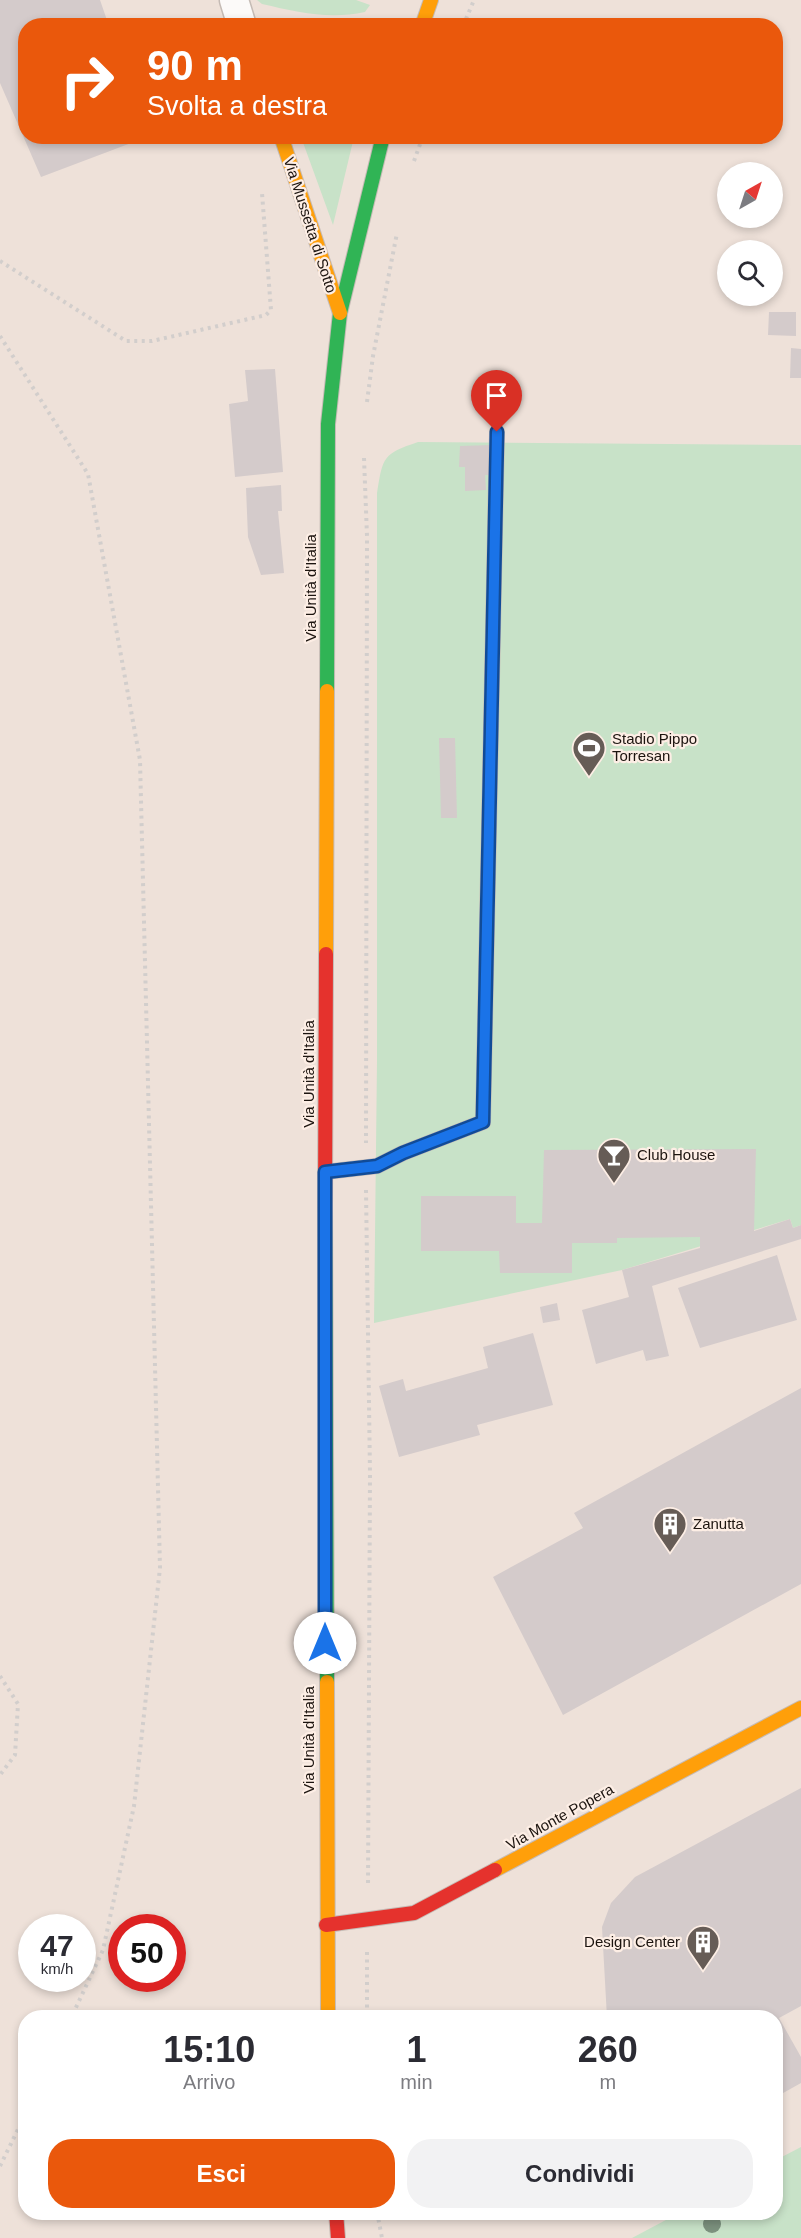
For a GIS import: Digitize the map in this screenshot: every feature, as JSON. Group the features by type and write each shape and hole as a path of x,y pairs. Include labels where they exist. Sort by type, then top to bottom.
{"main road":[{"name":"Via Mussetta di Sotto","path":"284,144 340,313"},
{"name":"Via Unità d'Italia","path":"327,2010 325,1172 328,424 340,313 381,144"},
{"name":"Via Monte Popera","path":"326,1925 367,1922 414,1913 801,1707"},
{"path":"337,2220 338,2238"}],"street":[{"path":"234,0 240,18"}],"lane":[{"path":"325,1172 377,1166 403,1153 483,1122 497,432"}],"path":[{"path":"466,18 474,0"},
{"path":"411,169 420,144"},
{"path":"0,261 126,340 152,340 266,315 271,310 262,191"},
{"path":"366,408 373,356 399,224"},
{"path":"0,336 87,474 141,760 160,1568 134,1806 103,1950 75,2010"},
{"path":"364,452 367,584 366,1166 370,1474 370,1855 367,2010"},
{"path":"0,1676 18,1704 15,1755 0,1775"},
{"path":"0,2166 18,2129"},
{"path":"379,2220 382,2238"}],"green space":[{"path":"257,0 356,0 370,5 365,12 326,15 275,7 262,4"},
{"path":"304,144 352,144 333,225"},
{"name":"Stadio Pippo Torresan","path":"418,442 801,445 801,1225 793,1228 790,1219 622,1270 374,1323 377,1061 377,493 383,464 387,458 398,450"},
{"path":"801,2147 801,2238 632,2238 666,2220 783,2220 783,2156"}],"building":[{"path":"0,0 100,0 106,18 18,18 18,124 0,83"},
{"path":"27,144 128,144 41,177"},
{"path":"769,312 796,312 796,336 768,335"},
{"path":"791,348 801,349 801,378 790,378"},
{"path":"275,369 283,472 235,477 229,404 248,401 245,370"},
{"path":"492,445 491,475 485,475 486,490 465,491 465,467 459,467 460,446"},
{"path":"281,485 282,511 278,511 284,573 261,575 248,537 246,488"},
{"path":"439,738 455,738 457,818 441,818"},
{"path":"756,1149 754,1231 790,1219 793,1228 801,1225 801,1239 652,1286 669,1356 646,1361 643,1350 596,1364 582,1310 629,1297 622,1270 700,1248 700,1237 617,1238 617,1243 572,1243 572,1273 500,1273 499,1251 421,1251 421,1196 516,1196 516,1223 542,1223 544,1150"},
{"path":"777,1255 797,1320 700,1348 678,1288"},
{"path":"557,1303 560,1320 543,1323 540,1307"},
{"path":"533,1333 553,1405 477,1425 480,1435 399,1457 379,1386 403,1379 406,1391 488,1368 483,1347"},
{"name":"Zanutta","path":"801,1388 801,1584 563,1715 493,1577 583,1528 574,1513"},
{"name":"Design Center","path":"801,1788 801,2006 783,2016 783,2010 607,2010 602,1927 611,1903 635,1877"},
{"name":"Design Center","path":"783,2025 801,2057 801,2083 783,2093"}],"traffic: fast":[{"path":"327,691 328,424 340,313 381,144"},
{"path":"325,1208 327,1682"}],"traffic: slow":[{"path":"425,18 431,0"},
{"path":"284,144 340,313"},
{"path":"326,954 327,691"},
{"path":"327,1682 328,2010"},
{"path":"495,1870 801,1708"}],"traffic: jam":[{"path":"325,1208 326,954"},
{"path":"326,1925 414,1913 495,1870"},
{"path":"337,2220 338,2238"}],"place":[{"name":"Stadio Pippo Torresan","path":"589,777"},
{"name":"Club House","path":"614,1184"},
{"name":"Zanutta","path":"670,1553"},
{"name":"Design Center","path":"703,1971"}],"route":[{"path":"325,1643 325,1172 377,1166 403,1153 483,1122 497,432"}]}
